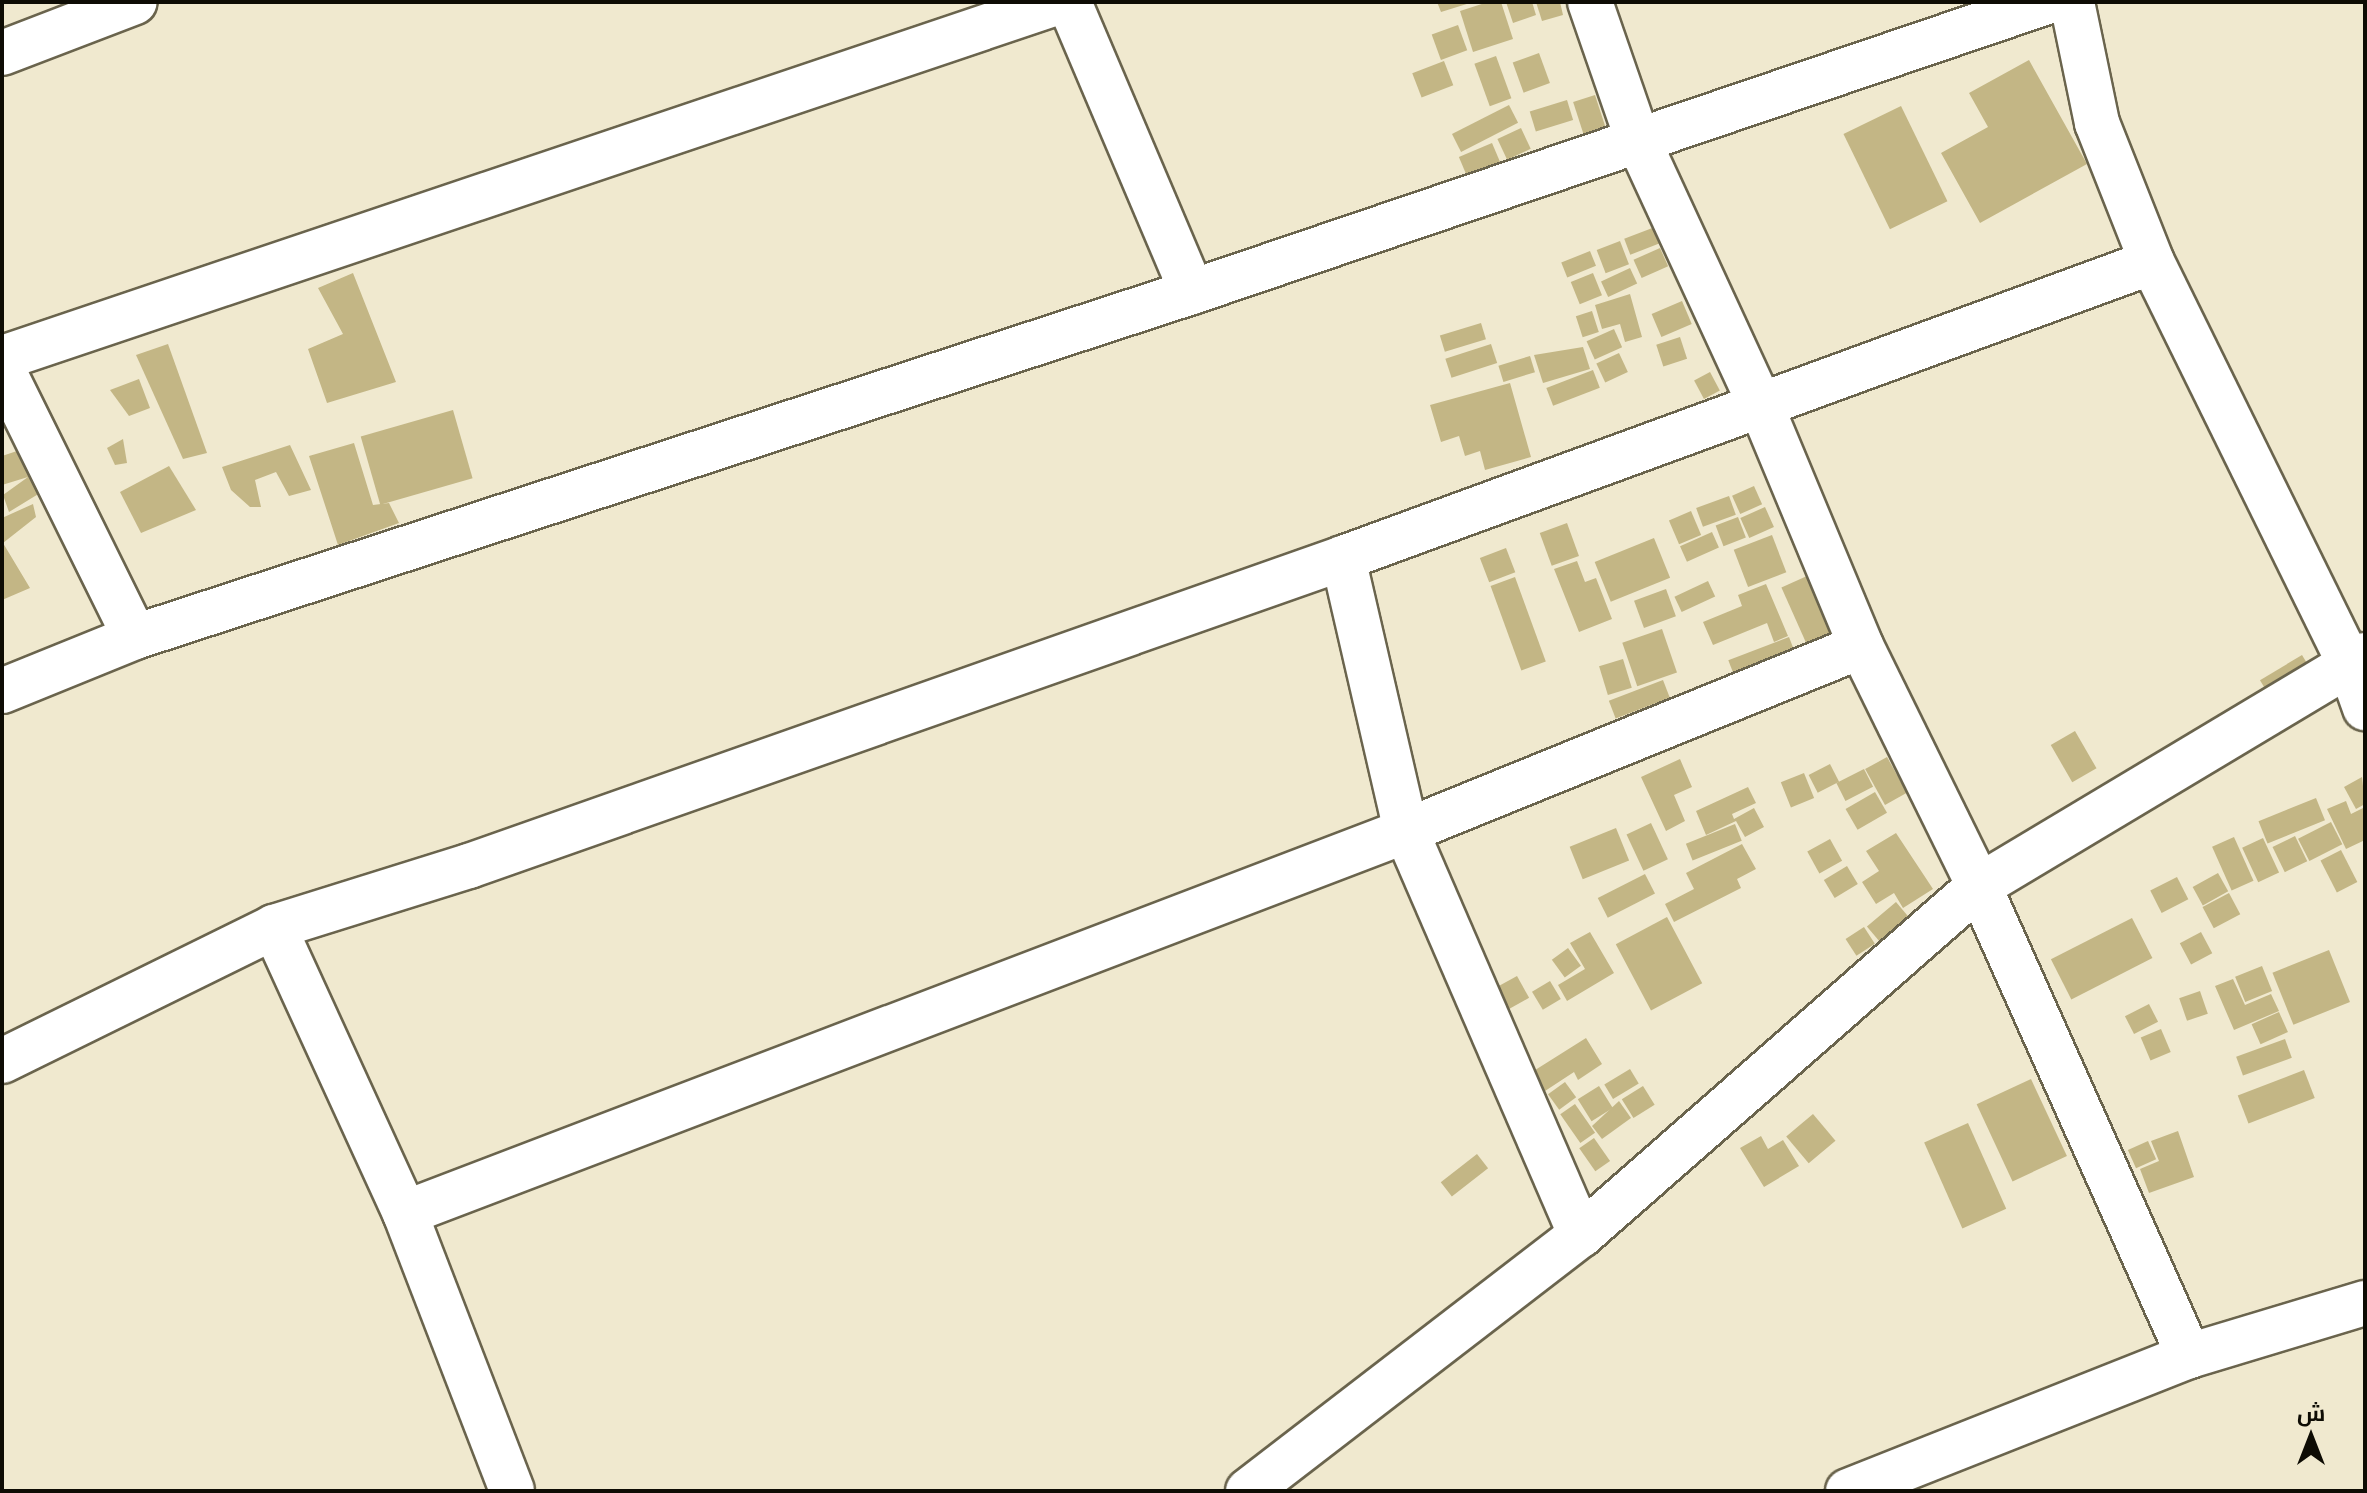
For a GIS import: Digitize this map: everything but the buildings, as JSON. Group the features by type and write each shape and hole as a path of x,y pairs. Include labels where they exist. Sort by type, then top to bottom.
{"street":[{"path":"2,53 135,2"},
{"path":"2,358 1059,2"},
{"path":"1069,2 1192,292"},
{"path":"1590,2 1637,138 1762,408 1861,646 1979,886 2189,1356"},
{"path":"2,691 135,637 1192,292 1637,138 2047,2"},
{"path":"2072,2 2097,123 2152,262 2357,659 2365,708"},
{"path":"2,1061 274,927 469,866 1343,558 1762,408 2152,262"},
{"path":"2,368 135,637"},
{"path":"1343,558 1406,831 1581,1235"},
{"path":"405,1213 1406,831 1861,646"},
{"path":"1248,1491 1581,1235 1979,886 2357,659"},
{"path":"274,927 405,1213 512,1491"},
{"path":"1848,1491 2189,1356 2365,1303"}]}
